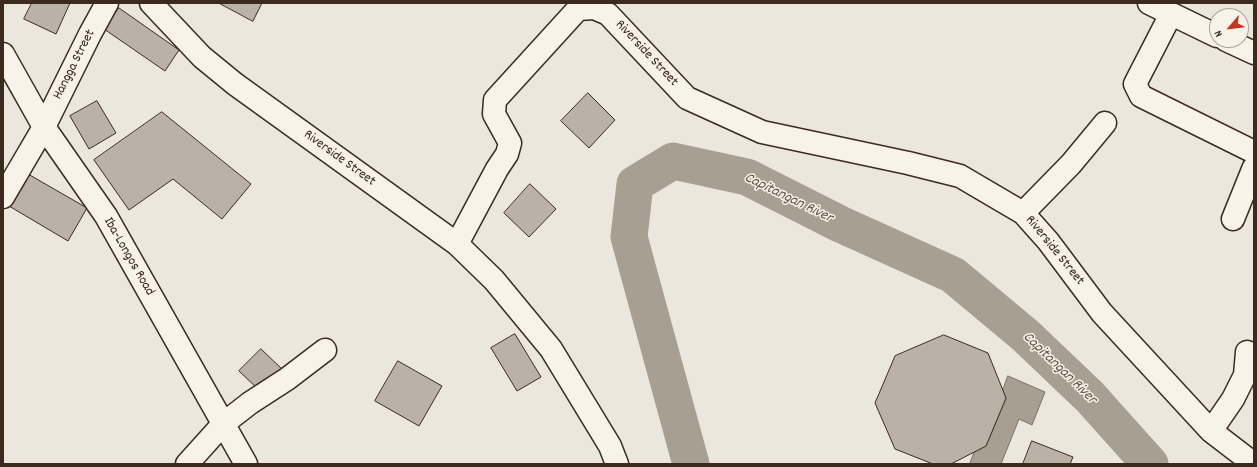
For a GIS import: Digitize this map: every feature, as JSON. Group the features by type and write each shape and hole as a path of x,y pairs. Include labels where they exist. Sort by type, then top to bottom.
{"street":[{"name":"Hangga Street","path":"3,197 44,127 107,3"},
{"name":"Riverside Street","path":"151,3 202,57 235,84 457,244 497,169 507,154 510,143 494,114 495,100 578,9 594,8 608,14 687,98 762,132 908,163 960,176 1023,213 1048,241 1102,313 1211,431 1254,464"},
{"path":"1149,3 1209,32"},
{"path":"1171,14 1135,84 1141,96 1254,152"},
{"path":"1243,48 1254,53"},
{"name":"Iba-Longos Road","path":"3,54 44,127 106,216 246,464"},
{"path":"1023,213 1071,164 1105,123"},
{"path":"1233,219 1254,167"},
{"path":"457,244 494,280 551,349 610,446 617,464"},
{"path":"187,464 223,424 325,350"},
{"path":"1211,431 1233,399 1246,375 1247,352"}],"shaded area":[{"path":"1008,376 1045,392 1032,425 1019,419 1001,464 970,463 974,452 986,446 1006,399 1003,390"}],"building":[{"path":"32,3 70,3 56,34 24,19"},
{"path":"219,3 262,3 253,21"},
{"path":"119,8 179,50 165,71 104,29"},
{"path":"588,93 615,120 589,148 561,121"},
{"path":"97,101 116,133 89,149 70,116"},
{"path":"162,112 251,184 222,219 173,179 129,210 94,160"},
{"path":"28,174 87,208 68,241 9,206"},
{"path":"530,184 556,209 529,237 504,213"},
{"path":"515,334 541,377 517,391 491,348"},
{"path":"944,335 988,353 1006,398 986,446 951,464 933,464 895,449 875,403 895,356"},
{"path":"261,349 282,369 260,391 239,371"},
{"path":"398,361 442,386 419,426 375,401"},
{"path":"1032,441 1073,457 1070,464 1023,464"}],"waterway":[{"name":"Capitangan River","path":"691,464 629,237 635,184 673,161 747,177 840,224 953,275 1026,336 1090,397 1150,464"}]}
